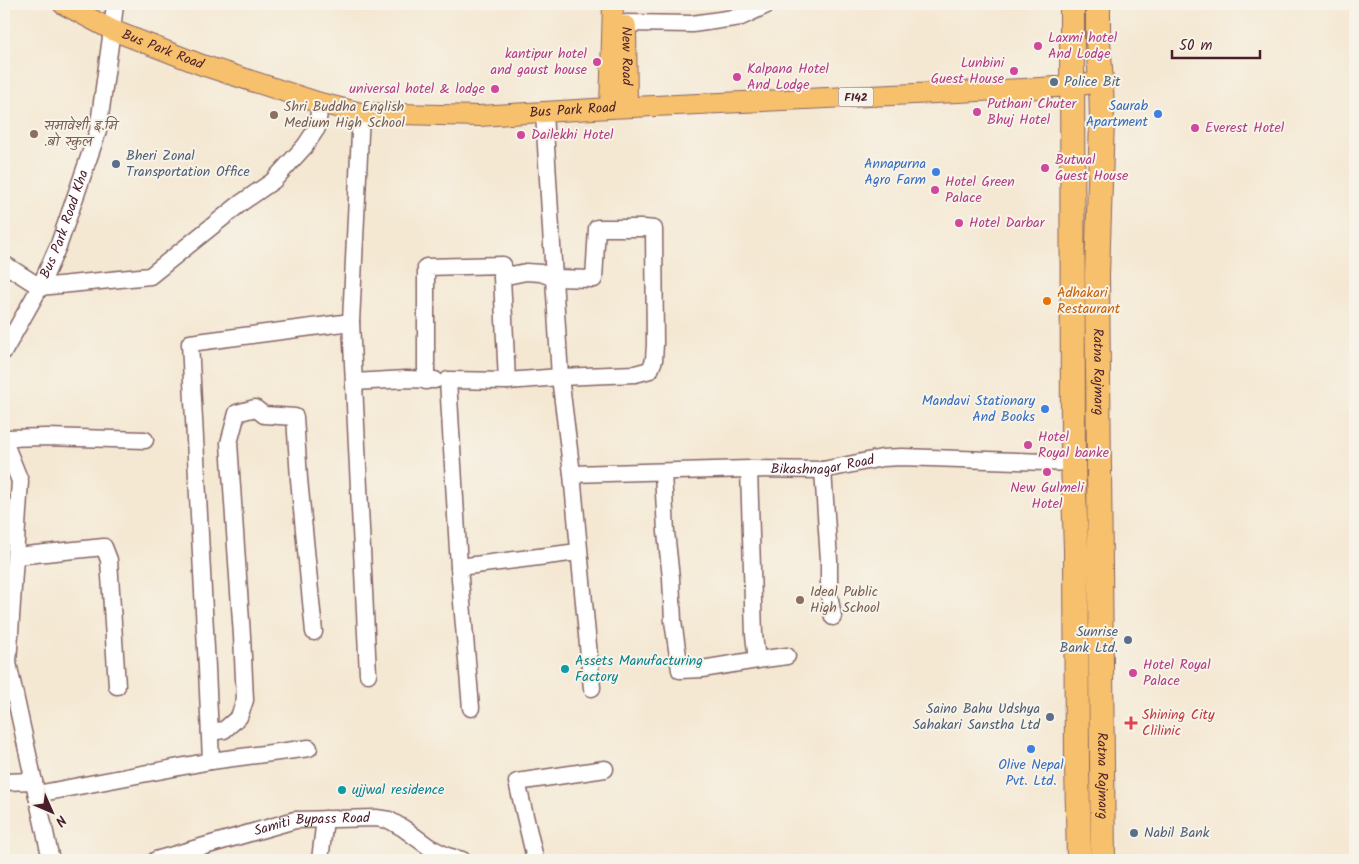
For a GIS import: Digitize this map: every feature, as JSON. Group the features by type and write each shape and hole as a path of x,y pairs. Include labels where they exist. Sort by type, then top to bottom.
{"highway":[{"name":"Ratna Rajmarg","path":"1072,4 1073,463 1076,550 1079,860"},
{"name":"Ratna Rajmarg","path":"1098,4 1102,121 1097,275 1103,860"},
{"path":"1076,550 1100,547"}],"main road":[{"name":"Bus Park Road","path":"63,4 112,30 202,65 320,104 361,113 479,116 618,107 829,99 1072,86 1101,82"},
{"path":"613,4 618,107"},
{"name":"New Road","path":"618,107 626,13"}],"street":[{"name":"Bus Park Road Kha","path":"4,351 40,287 60,244 98,131 114,4"},
{"path":"626,13 692,24 769,4"},
{"path":"4,264 40,287 150,276 241,203 272,181 305,146 317,128 320,104"},
{"path":"361,113 351,322 368,674"},
{"path":"544,113 560,377 572,474 592,688"},
{"path":"354,382 406,379 426,381 507,381 636,374 650,370 654,360 655,344 654,229 597,228 594,279 554,278 541,273 526,272 502,277"},
{"path":"426,381 426,267 503,264 507,381"},
{"path":"211,761 190,344 351,322"},
{"path":"448,380 459,567 470,708"},
{"path":"210,732 224,730 240,717 245,700 228,443 237,413 255,408 264,415 294,417 314,632"},
{"path":"51,860 8,663 20,481 4,439 47,436 145,440"},
{"name":"Bikashnagar Road","path":"572,474 749,469 823,470 882,458 902,457 1073,463"},
{"path":"749,469 754,635 757,660"},
{"path":"823,470 829,560 829,594 833,617"},
{"path":"664,472 672,621 680,670 702,669 787,656"},
{"path":"16,556 104,547 108,560 117,686"},
{"path":"459,567 578,552"},
{"path":"4,782 35,787 309,748"},
{"path":"533,860 534,854 518,782 605,769"},
{"name":"Samiti Bypass Road","path":"156,860 174,857 295,820 376,818 389,820 430,847 447,856 462,860"},
{"path":"320,860 325,819"}],"place":[{"name":"Laxmi hotel And Lodge","path":"1038,46"},
{"name":"kantipur hotel and gaust house","path":"597,62"},
{"name":"Lunbini Guest House","path":"1014,71"},
{"name":"Kalpana Hotel And Lodge","path":"737,77"},
{"name":"Police Bit","path":"1054,82"},
{"name":"universal hotel & lodge","path":"495,89"},
{"name":"Puthani Chuter Bhuj Hotel","path":"977,112"},
{"name":"Saurab Apartment","path":"1158,114"},
{"name":"Shri Buddha English Medium High School","path":"274,115"},
{"name":"Everest Hotel","path":"1195,128"},
{"name":"समावेशी इ.मि .बाे स्कुल","path":"34,134"},
{"name":"Dailekhi Hotel","path":"521,135"},
{"name":"Bheri Zonal Transportation Office","path":"116,164"},
{"name":"Butwal Guest House","path":"1045,168"},
{"name":"Annapurna Agro Farm","path":"936,172"},
{"name":"Hotel Green Palace","path":"935,190"},
{"name":"Hotel Darbar","path":"959,223"},
{"name":"Adhakari Restaurant","path":"1047,301"},
{"name":"Mandavi Stationary And Books","path":"1045,409"},
{"name":"Hotel Royal banke","path":"1028,445"},
{"name":"New Gulmeli Hotel","path":"1047,472"},
{"name":"Ideal Public High School","path":"800,600"},
{"name":"Sunrise Bank Ltd.","path":"1128,640"},
{"name":"Assets Manufacturing Factory","path":"565,669"},
{"name":"Hotel Royal Palace","path":"1133,673"},
{"name":"Saino Bahu Udshya Sahakari Sanstha Ltd","path":"1050,717"},
{"name":"Shining City Clilinic","path":"1131,723"},
{"name":"Olive Nepal Pvt. Ltd.","path":"1031,749"},
{"name":"ujjwal residence","path":"342,790"},
{"name":"Nabil Bank","path":"1134,833"}]}
